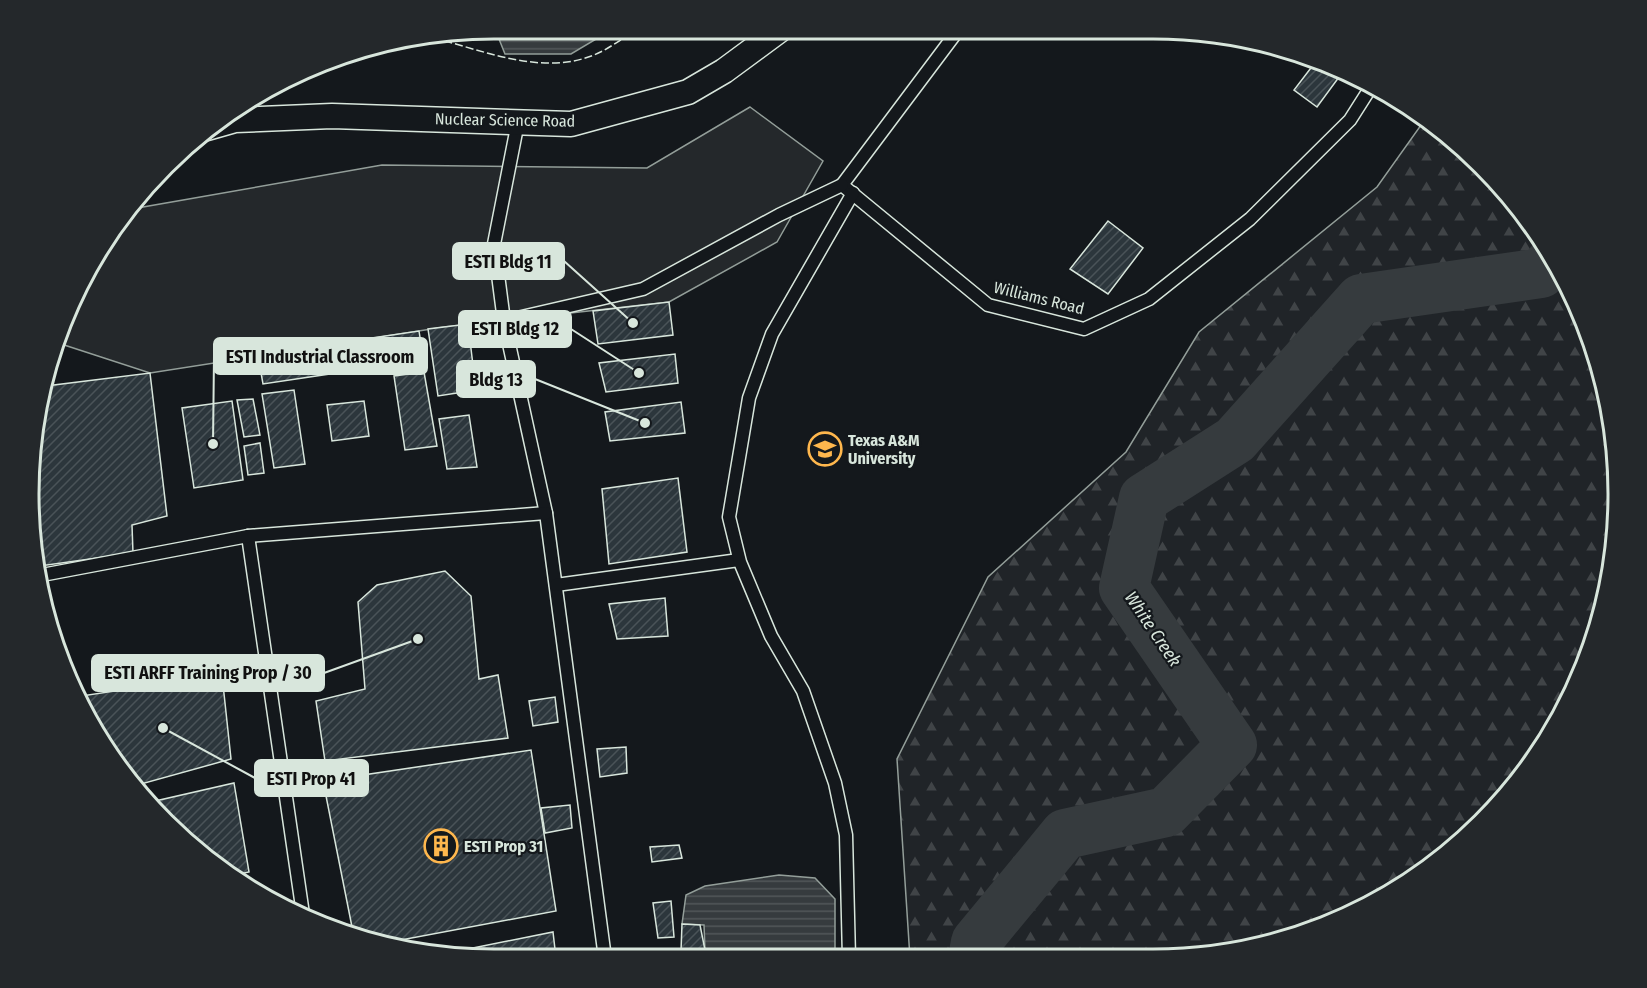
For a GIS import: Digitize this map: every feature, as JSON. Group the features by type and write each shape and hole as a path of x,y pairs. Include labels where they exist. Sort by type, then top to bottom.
{"street":[{"name":"Nuclear Science Road","path":"235,120 332,116 571,124 688,92 724,71 767,39"}],"lane":[{"path":"504,321 643,289 779,215 842,185 952,39"},
{"name":"Williams Road","path":"842,185 988,305 1084,329 1149,299 1250,219 1350,120 1367,93"},
{"path":"518,122 494,244 504,321 546,513 604,949"},
{"path":"849,949 846,835 835,783 803,692 771,636 740,560 729,516 749,398 772,334 853,193"},
{"path":"47,574 248,536 546,513"},
{"path":"248,536 302,906"},
{"path":"556,585 740,560"}],"green space":[{"path":"1420,126 1430,133 1475,172 1514,217 1531,241 1561,293 1584,348 1599,405 1604,435 1607,464 1607,524 1599,583 1584,640 1547,722 1514,771 1495,794 1475,816 1430,855 1406,872 1354,902 1299,925 1242,940 1183,948 909,949 897,759 988,577 1126,452 1199,332 1377,187"}],"shaded area":[{"path":"499,39 596,39 571,54 505,54"},
{"path":"750,107 823,161 777,242 669,302 444,327 150,373 64,345 100,266 141,207 382,165 647,168"},
{"path":"779,875 815,878 835,899 835,949 705,949 704,925 682,924 686,895 705,886"}],"building":[{"path":"1311,68 1338,79 1317,107 1294,90"},
{"path":"1108,221 1143,248 1108,294 1070,269"},
{"path":"669,302 673,335 598,344 593,311"},
{"path":"468,324 476,390 438,396 428,329"},
{"path":"419,331 424,362 349,372 345,342"},
{"path":"332,344 336,373 263,384 258,356"},
{"path":"675,354 678,383 606,392 599,363"},
{"path":"424,372 437,446 405,450 394,376"},
{"path":"150,373 167,516 132,525 133,553 45,565 40,524 40,464 53,385"},
{"path":"294,390 305,464 274,468 262,394"},
{"path":"253,399 260,435 244,437 237,400"},
{"path":"232,401 243,480 194,488 182,408"},
{"path":"364,401 369,436 332,441 327,405"},
{"path":"681,402 685,433 610,441 605,412"},
{"path":"469,415 477,467 447,469 439,419"},
{"path":"260,443 264,473 248,475 244,446"},
{"path":"678,478 687,552 609,564 602,489"},
{"path":"445,571 471,596 479,679 498,675 508,738 325,761 316,701 365,689 358,602 377,585"},
{"path":"665,598 668,636 617,639 609,604"},
{"path":"222,675 231,759 143,783 116,747 86,695"},
{"path":"555,697 558,722 533,726 529,701"},
{"path":"626,747 627,773 600,777 597,749"},
{"name":"ESTI Prop 31","path":"531,750 556,911 403,940 352,926 323,781"},
{"path":"234,783 249,872 243,873 217,855 172,816 158,800"},
{"path":"570,805 572,828 545,833 541,808"},
{"path":"679,845 682,858 652,862 650,847"},
{"path":"671,901 674,937 658,938 653,903"},
{"path":"682,924 700,925 705,949 681,949"},
{"path":"553,932 555,949 494,949 472,948"}],"waterway":[{"name":"White Creek","path":"975,949 976,942 1065,834 1166,812 1232,745 1124,588 1144,498 1235,440 1361,299 1541,273 1547,267"}],"fence":[{"path":"447,42 493,55 554,63 574,61 594,55 622,39"}],"place":[{"name":"ESTI Bldg 11","path":"633,323"},
{"name":"ESTI Bldg 12","path":"639,373"},
{"name":"Bldg 13","path":"645,423"},
{"name":"ESTI Industrial Classroom","path":"213,444"},
{"name":"Texas A&M University","path":"825,449"},
{"name":"ESTI ARFF Training Prop / 30","path":"418,639"},
{"name":"ESTI Prop 41","path":"163,728"},
{"name":"ESTI Prop 31","path":"441,846"}]}
